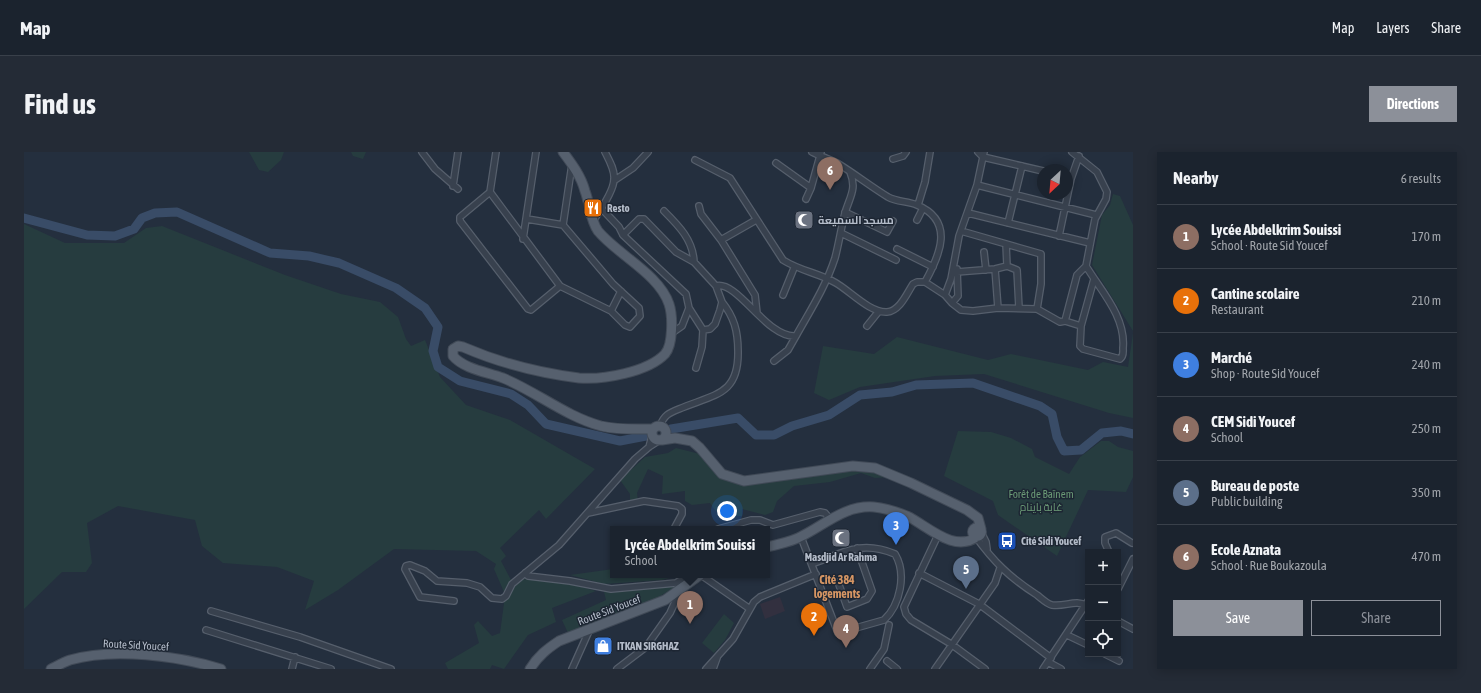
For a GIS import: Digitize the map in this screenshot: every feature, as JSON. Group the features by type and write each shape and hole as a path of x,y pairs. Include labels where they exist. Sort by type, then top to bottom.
{"main road":[{"path":"563,152 572,164 585,190 593,221 597,230 614,247 650,277 664,292 670,306 672,333 666,353 648,366 631,372 606,377 581,378 502,363 458,346 453,349 453,356 456,359 515,384 547,403 582,420 614,428 659,433 685,439 697,444 722,474 736,480 750,481 863,466 889,473 961,507 978,518 977,533 956,542 938,535 906,516 875,507 861,507 846,511 801,537 770,546"},
{"name":"Route Sid Youcef","path":"530,669 537,658 547,648 559,641 589,631 666,600 696,578"},
{"name":"Route Sid Youcef","path":"51,669 70,660 91,656 116,654 191,661 221,669"}],"street":[{"path":"422,152 435,169 455,187 458,152"},
{"path":"496,152 490,192 460,218 460,221 528,309 531,310 560,286"},
{"path":"524,239 536,152"},
{"path":"605,152 613,170 615,180"},
{"path":"593,221 602,209 615,180 633,168 648,152"},
{"path":"812,152 821,154 850,171 895,201 918,205 934,216 940,228 941,241 933,267 925,282"},
{"path":"893,159 903,156 906,152"},
{"path":"918,205 925,182 930,152"},
{"path":"978,152 1037,170"},
{"path":"1065,321 1077,275 1086,266 1096,215 1106,199 1107,192 1097,172 1079,156 1072,152"},
{"path":"806,199 811,188 821,154"},
{"path":"945,295 951,280 961,231 978,185 984,154"},
{"path":"1073,170 1079,156"},
{"path":"695,160 730,178 783,260 794,268 827,278 838,284 854,298 879,311 888,312 895,309 913,284 917,282 925,282 945,295 961,310 998,308 1037,309 1060,322 1065,321 1081,326"},
{"path":"776,163 811,188"},
{"path":"563,225 572,164"},
{"path":"1008,223 1022,166"},
{"path":"774,361 788,350 827,278 854,184 850,171"},
{"path":"978,185 1096,215"},
{"path":"490,192 560,286 611,311 628,327 630,327 640,316 639,308 594,263 563,225 527,219"},
{"path":"1060,236 1067,200"},
{"path":"699,206 701,214 721,240 756,295 757,313"},
{"path":"917,220 923,208"},
{"path":"602,209 619,227 623,235 686,294 689,308 703,330 702,347 696,368"},
{"path":"664,211 682,230 689,240 694,250 694,262"},
{"path":"845,212 887,232 893,221"},
{"path":"968,213 1090,243"},
{"path":"454,601 420,597 405,569 406,566 410,565 425,571 437,581 467,583 480,587 492,598 498,600 506,596 512,584 559,545 618,477 649,447 659,433 666,414 725,390 734,380 738,362 737,331 731,315 722,302 716,286 694,262 676,252 644,219 639,219 623,235"},
{"path":"721,240 756,220"},
{"path":"961,231 1042,254 1041,284 1037,309"},
{"path":"841,233 896,260"},
{"path":"1006,244 1007,266"},
{"path":"897,249 933,267"},
{"path":"984,252 986,270"},
{"path":"952,303 958,296 957,270 986,270 1007,266 1018,271 1019,308"},
{"path":"1086,266 1094,279 1123,327 1124,338 1122,358 1120,359 1081,348 1081,326 1094,279"},
{"path":"783,295 794,268"},
{"path":"995,269 998,308"},
{"path":"716,286 725,286 732,290 771,326 789,335 796,336"},
{"path":"611,311 621,291"},
{"path":"703,330 710,329 715,324 722,302"},
{"path":"672,333 682,326 689,308"},
{"path":"867,326 879,311"},
{"path":"588,513 644,501 678,506 682,509 682,514 676,526"},
{"path":"729,526 751,520 760,520 773,525 820,512 825,513 830,519"},
{"path":"977,533 986,542 987,549 1000,568 1010,578 1051,605 1081,602 1085,603"},
{"path":"1108,549 1105,537 1110,534 1116,533 1132,543"},
{"path":"938,535 904,607 906,614 911,620 951,644 985,669"},
{"path":"801,537 838,633 884,620 889,615 900,592 900,561 895,554 877,547 857,548 812,564"},
{"path":"838,582 847,607 867,599 872,591 857,548"},
{"path":"1120,585 1133,559"},
{"path":"935,669 995,583 1000,568"},
{"path":"525,573 528,576 570,581 611,589 676,583 684,578"},
{"path":"919,573 979,604 1061,669"},
{"path":"706,669 733,639 750,609 760,597 816,574"},
{"path":"704,578 750,609"},
{"path":"618,669 646,647 670,613 680,591"},
{"path":"1043,669 1085,607"},
{"path":"211,611 300,637 390,669"},
{"path":"1121,622 1132,626"},
{"path":"870,669 884,649 889,625"},
{"path":"206,630 331,669"},
{"path":"572,669 589,631"},
{"path":"1067,635 1085,644"},
{"path":"713,669 718,655"},
{"path":"292,669 296,657"},
{"path":"1111,657 1118,661"},
{"path":"886,662 897,669"}],"shaded area":[{"path":"780,597 785,611 765,619 760,604"}],"green space":[{"path":"249,152 284,152 281,160 268,172 259,170"},
{"path":"351,152 366,152 363,159 353,156"},
{"path":"1113,194 1120,196 1133,225 1133,331 1092,265 1102,215 1110,205"},
{"path":"24,224 65,243 124,243 146,228 162,226 285,275 341,294 380,302 398,317 406,339 411,346 425,340 440,377 466,405 510,420 595,469 546,519 539,510 500,548 506,556 501,561 511,580 504,592 494,569 496,564 476,551 394,549 338,590 305,610 314,581 277,567 223,563 202,546 195,520 118,506 87,523 92,563 86,572 62,572 24,609"},
{"path":"1133,333 1133,418 1109,413 984,374 935,376 860,387 829,400 814,393 823,346 874,354 897,337 988,360 1011,354 1088,370 1103,362 1128,367"},
{"name":"Forêt de Baïnem غابة باينام","path":"958,431 991,432 1011,438 1032,449 1035,457 1069,474 1080,457 1101,441 1109,441 1118,447 1133,451 1133,477 1126,492 1088,490 1057,556 998,515 993,501 944,476"},
{"path":"676,448 700,454 715,472 724,479 738,484 758,483 855,468 872,471 888,477 875,478 861,473 830,482 794,486 777,501 773,512 765,515 742,509 742,516 731,516 720,514 710,503 692,505 685,501 685,491 662,494 663,476 648,469 637,493 638,501 630,502 630,494 620,480 645,457 668,453"},
{"path":"610,569 610,578 669,578 662,580 604,584 570,575"},
{"path":"528,577 568,583 596,591 552,608 556,622 528,635 504,669 492,665 490,669 448,669 445,663 479,643 474,625 478,621 492,636 500,633 505,596 518,580 527,579"},
{"path":"685,578 663,594 648,602 568,633 562,620 606,600 604,592 669,586 678,583"},
{"path":"724,614 734,623 725,640 714,653 702,643"}],"waterway":[{"path":"24,218 87,235 115,236 134,229 142,218 155,213 177,212 270,253 309,256 339,263 396,288 425,308 438,327 433,351 438,367 460,381 511,394 528,405 546,424 620,441 646,436"},
{"path":"671,429 738,418 756,435 774,435 792,426 829,415 860,395 892,392 916,385 973,383 1040,406 1052,414 1057,437 1064,451 1081,450 1102,433 1121,431 1133,434"}],"place":[{"name":"Ecole Aznata","path":"830,190"},
{"name":"Resto","path":"593,208"},
{"name":"مسجد السميعة","path":"804,220"},
{"name":"Masdjid Ar Rahma","path":"841,538"},
{"name":"Cité Sidi Youcef","path":"1007,541"},
{"name":"Marché","path":"896,545"},
{"name":"Bureau de poste","path":"966,589"},
{"name":"Lycée Abdelkrim Souissi","path":"690,624"},
{"name":"Cantine scolaire","path":"814,636"},
{"name":"ITKAN SIRGHAZ","path":"603,646"},
{"name":"CEM Sidi Youcef","path":"846,648"}],"district":[{"name":"Cité 384 logements","path":"837,587"}]}
